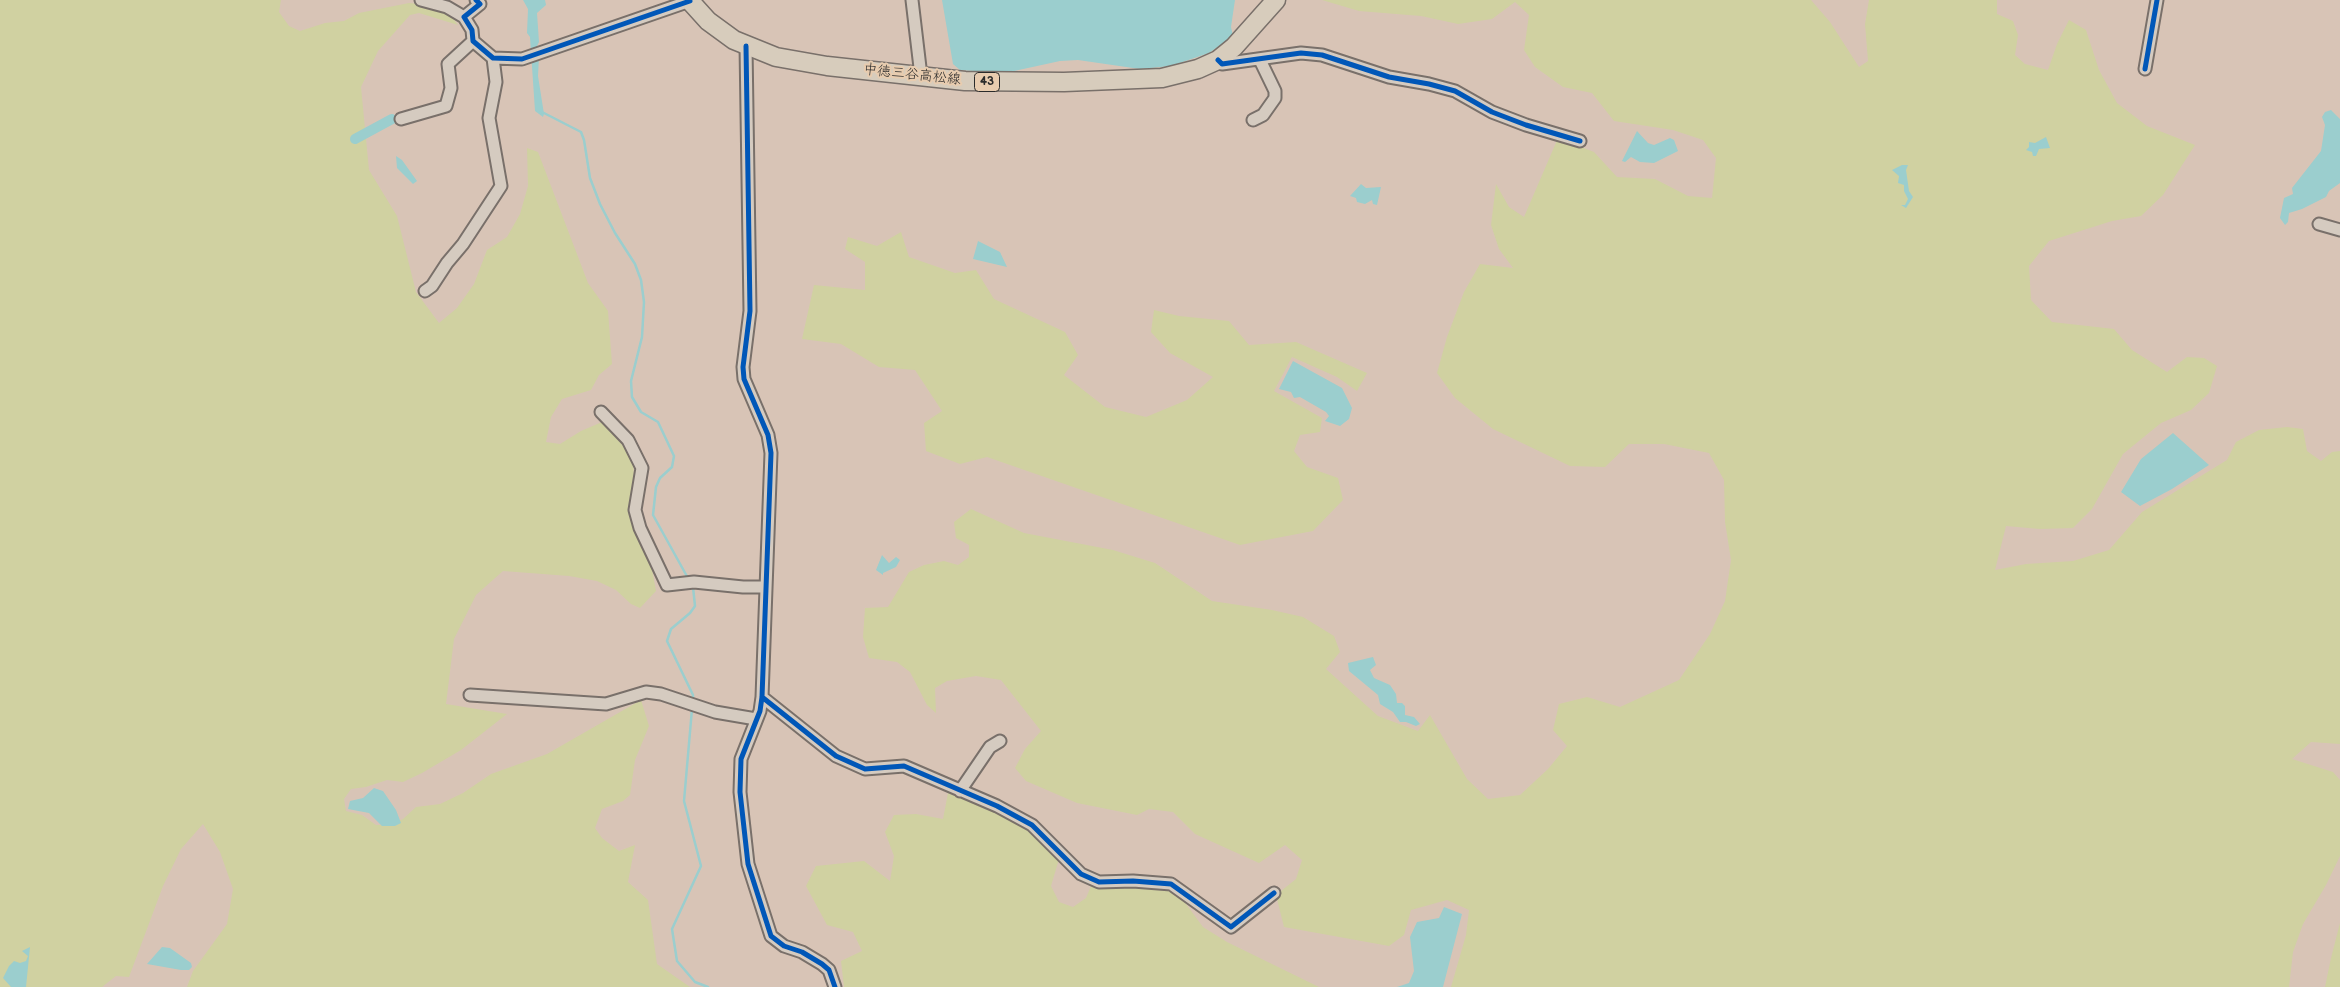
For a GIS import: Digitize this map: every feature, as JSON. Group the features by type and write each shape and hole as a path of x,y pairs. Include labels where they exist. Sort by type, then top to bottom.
{"main road":[{"name":"中徳三谷高松線","path":"689,0 721,32 746,46 776,57 803,63 997,82 1124,80 1179,75 1218,60 1249,32 1276,0"}],"street":[{"path":"420,0 447,7 464,18 472,30 473,41 493,58 522,59 689,0"},
{"path":"464,18 480,4 476,0"},
{"path":"2145,69 2157,0"},
{"path":"911,2 918,36 921,76"},
{"path":"401,118 446,106 451,88 448,64 473,41"},
{"path":"746,46 750,292 742,367 748,388 768,435 770,453 762,697 756,719 746,742 739,774 748,864 772,936 784,946 802,952 822,964 829,970 835,987"},
{"path":"1218,60 1222,64 1301,53 1322,55 1389,77 1455,91 1492,112 1517,122 1580,141"},
{"path":"425,291 432,286 447,262 463,244 501,186 489,118 496,82 493,58"},
{"path":"1253,120 1263,115 1275,98 1276,91 1260,60"},
{"path":"2319,224 2340,230"},
{"path":"601,412 628,440 642,468 635,510 640,528 667,585 689,582 766,587"},
{"path":"470,695 606,704 646,692 661,694 691,705 756,719"},
{"path":"762,697 836,756 865,769 877,770 894,765 904,766 997,806 1032,825 1081,874 1099,882 1134,881 1171,884 1215,918 1231,927 1274,892"},
{"path":"960,791 990,746 1000,741"}],"green space":[{"path":"0,0 281,0 279,12 289,26 300,31 325,23 344,21 359,13 409,3 428,5 448,12 458,25 419,13 410,15 378,51 361,87 369,170 397,216 416,292 439,323 457,308 474,284 487,250 507,237 520,214 528,186 527,148 538,152 588,283 608,311 612,364 599,375 591,390 562,399 551,417 546,442 560,444 581,431 602,422 633,457 635,501 648,547 656,591 640,608 631,604 616,590 597,581 569,576 503,571 476,595 454,639 446,704 507,714 461,750 422,773 403,782 387,780 366,787 351,789 344,799 346,811 362,815 376,825 389,825 403,819 416,807 440,804 463,793 491,774 547,754 641,700 649,726 635,760 630,795 623,801 602,809 595,828 602,838 619,851 635,845 628,882 648,900 657,964 690,987 187,987 193,971 227,924 233,889 220,852 203,824 181,849 163,886 129,977 116,976 102,987 0,987"},
{"path":"1322,0 1811,0 1830,22 1859,67 1868,61 1865,24 1869,0 1997,0 1997,14 2013,21 2018,35 2015,55 2025,64 2048,70 2057,44 2069,20 2086,30 2099,70 2117,103 2147,126 2195,145 2163,195 2141,216 2112,221 2049,241 2029,266 2031,300 2052,322 2114,329 2132,350 2167,372 2187,357 2204,358 2217,366 2209,393 2191,410 2161,423 2123,454 2092,509 2073,528 2040,529 2006,526 1995,570 2026,564 2073,561 2109,550 2142,512 2227,460 2236,442 2259,430 2287,427 2303,429 2307,451 2321,461 2332,452 2340,451 2340,744 2311,742 2292,759 2333,772 2340,780 2340,856 2326,885 2303,924 2293,952 2289,987 1451,987 1466,935 1469,910 1447,900 1411,910 1404,935 1389,946 1284,927 1276,895 1296,879 1302,860 1285,845 1259,863 1195,834 1173,812 1149,809 1137,815 1077,803 1026,781 1015,768 1025,749 1041,731 1001,680 976,676 947,681 935,688 936,713 927,705 910,672 897,662 869,658 863,637 865,608 888,607 909,572 924,565 944,561 958,565 969,557 969,545 956,538 954,522 971,509 1024,533 1113,550 1155,563 1212,601 1272,610 1303,617 1334,636 1340,652 1326,669 1378,716 1418,731 1430,715 1467,779 1488,799 1520,795 1548,769 1567,746 1553,730 1559,704 1587,697 1620,707 1679,680 1710,634 1725,601 1731,560 1725,522 1724,480 1709,453 1664,444 1629,444 1605,467 1570,466 1493,429 1455,398 1437,373 1447,337 1464,292 1480,264 1513,268 1499,249 1491,225 1496,184 1509,207 1524,217 1558,138 1594,152 1617,177 1655,179 1688,196 1712,198 1716,158 1703,140 1673,130 1614,121 1592,93 1563,87 1535,67 1524,50 1529,15 1515,2 1492,19 1458,24 1421,16 1359,11"},
{"path":"901,232 909,257 955,273 976,270 994,299 1065,332 1078,355 1064,375 1105,407 1146,417 1187,400 1213,377 1170,353 1151,332 1154,310 1179,316 1229,321 1249,345 1296,342 1367,373 1357,391 1337,377 1292,357 1274,391 1322,418 1320,432 1300,435 1294,451 1307,467 1338,478 1343,500 1313,531 1240,545 987,457 960,464 926,451 924,423 942,411 915,370 879,367 841,344 802,339 814,285 865,290 865,262 845,249 848,237 877,246"},
{"path":"948,793 994,809 1027,830 1059,859 1051,886 1059,902 1073,907 1086,898 1091,886 1175,889 1203,927 1227,942 1319,987 844,987 841,961 862,951 853,932 827,925 806,886 816,866 864,861 890,881 894,856 885,832 894,815 916,814 943,819"},
{"path":"2340,923 2340,987 2325,987 2331,958"}],"water":[{"path":"523,0 545,0 546,5 537,13 539,42 536,48 539,57 538,76 543,117 535,111 530,37 527,33 528,9"},
{"path":"942,0 1235,0 1231,27 1233,36 1209,53 1171,66 1140,69 1078,60 1060,61 1005,73 960,70 953,64"},
{"path":"2331,110 2340,119 2340,183 2329,191 2326,197 2289,213 2288,222 2285,225 2280,218 2284,198 2293,194 2292,188 2321,151 2325,125 2322,117 2325,112"},
{"path":"1637,131 1648,143 1654,145 1670,138 1674,140 1678,151 1654,163 1640,162 1631,157 1625,162 1622,161"},
{"path":"2046,137 2050,148 2039,149 2036,156 2033,156 2032,152 2026,150 2029,147 2029,142 2035,143"},
{"path":"396,156 402,160 417,181 413,184 397,168"},
{"path":"1902,165 1908,165 1906,170 1909,191 1913,197 1906,208 1901,205 1905,205 1908,199 1904,191 1904,185 1898,183 1899,176 1892,170"},
{"path":"1361,184 1366,188 1381,187 1377,205 1373,204 1372,200 1365,204 1357,202 1356,198 1350,196"},
{"path":"978,241 1000,252 1007,267 973,259"},
{"path":"1293,361 1342,388 1352,408 1349,419 1340,426 1325,421 1329,416 1326,412 1300,397 1294,398 1291,392 1279,389"},
{"path":"2173,433 2209,465 2172,489 2140,506 2121,492 2141,459"},
{"path":"882,555 889,563 896,557 900,560 896,567 883,573 883,575 876,570"},
{"path":"1373,657 1376,665 1370,670 1374,678 1390,685 1396,694 1397,703 1402,703 1405,706 1405,715 1414,717 1420,724 1416,726 1400,722 1393,712 1380,704 1378,695 1349,671 1348,663"},
{"path":"374,788 383,791 396,810 401,823 395,826 382,826 369,813 348,809 350,801 363,798"},
{"path":"1444,907 1462,914 1443,987 1397,987 1409,983 1414,971 1410,937 1417,922 1439,918"},
{"path":"30,947 26,987 11,987 3,978 14,961 20,963 26,961 28,956 22,951"},
{"path":"162,947 170,948 191,963 192,967 189,970 181,970 147,964"}],"waterway":[{"path":"542,112 581,132 590,178 600,204 615,233 635,264 641,280 644,302 642,337 631,381 632,397 641,412 658,422 674,456 672,467 660,478 656,487 653,515 689,580"},
{"path":"355,139 392,119"},
{"path":"693,587 695,606 690,613 671,629 667,641 693,695 693,701"},
{"path":"692,709 684,801 701,866 672,929 677,961 695,982 708,987"}],"cycle path":[{"path":"476,0 480,4 464,17 472,30 473,41 493,58 522,59 690,1"},
{"path":"2145,69 2157,0"},
{"path":"746,46 750,311 743,367 744,379 768,435 771,453 762,697 760,711 741,759 740,792 748,864 771,936 784,946 802,952 822,964 829,970 835,987"},
{"path":"1218,60 1222,64 1301,53 1322,55 1389,77 1455,91 1492,112 1526,125 1580,141"},
{"path":"762,697 836,756 865,769 904,766 997,806 1032,825 1081,874 1099,882 1133,881 1171,884 1231,927 1274,893"}]}
